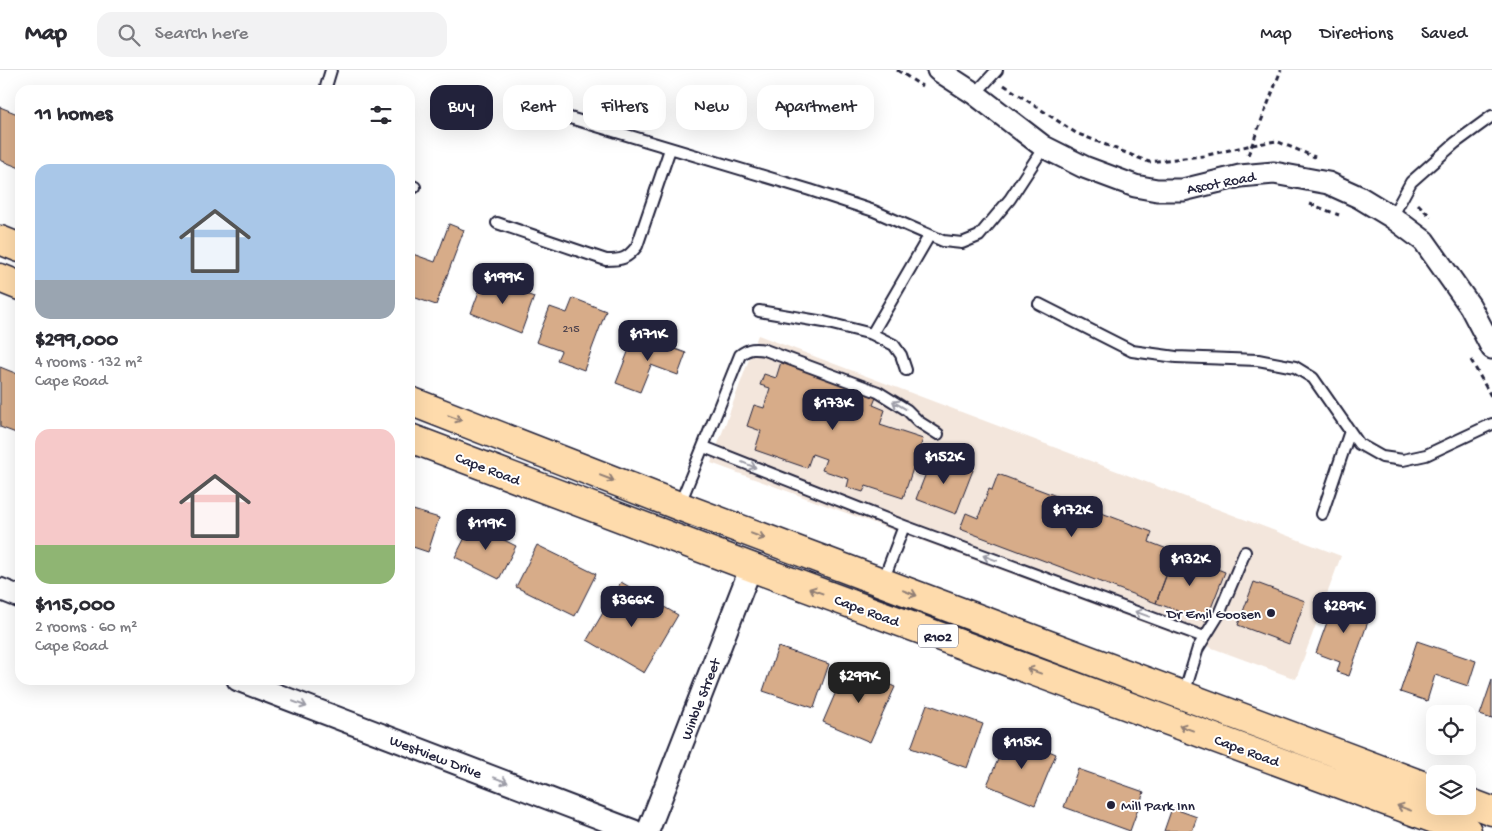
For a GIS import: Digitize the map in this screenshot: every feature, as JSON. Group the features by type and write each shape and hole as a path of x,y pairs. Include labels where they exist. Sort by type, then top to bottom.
{"main road":[{"path":"0,240 15,246"},
{"path":"0,278 15,284"},
{"name":"Cape Road","path":"415,403 679,506 1426,787"},
{"name":"Cape Road","path":"415,440 752,567 1466,831"},
{"path":"1476,805 1492,811"}],"street":[{"name":"Ascot Road","path":"938,70 975,94 1044,147 1084,167 1135,186 1156,190 1183,190 1240,176 1274,173 1328,183 1359,198 1392,216 1424,241 1470,306 1492,348"},
{"name":"Winble Street","path":"648,831 752,567"},
{"path":"0,589 15,595"},
{"name":"Westview Drive","path":"251,685 634,831"}],"lane":[{"path":"326,85 331,70"},
{"path":"975,94 997,70"},
{"path":"1392,216 1411,182 1456,143 1492,116"},
{"path":"573,119 874,211 943,241 962,242 979,236 1010,199 1044,147"},
{"path":"497,223 606,260 621,260 632,253 637,246 670,149"},
{"path":"872,334 929,236"},
{"path":"1039,304 1132,351 1176,357 1258,360 1294,366 1313,378 1359,444 1382,457 1403,460 1426,455 1492,424"},
{"path":"759,311 824,322 872,334 894,345 901,355 906,370"},
{"path":"679,506 740,355 748,349 766,350 878,392 907,410 919,422 938,434"},
{"path":"1322,514 1350,431"},
{"path":"704,447 904,526 1204,637"},
{"path":"882,583 904,526"},
{"path":"1183,695 1198,648 1219,614 1245,552"}],"path":[{"path":"897,70 922,86"},
{"path":"1240,176 1281,70"},
{"path":"1306,203 1341,215"},
{"path":"1470,358 1492,398"}],"shaded area":[{"path":"758,335 1341,556 1296,679 711,463"}],"building":[{"path":"0,107 15,113 15,166 0,160"},
{"path":"449,224 464,230 436,305 415,298 415,255 435,262"},
{"path":"484,278 534,297 521,333 471,313"},
{"path":"573,298 606,311 584,370 557,360 561,351 536,342 550,307 567,313"},
{"path":"635,334 686,353 678,375 651,365 640,392 616,383"},
{"path":"781,362 877,395 873,405 885,410 880,425 923,439 903,498 866,486 863,492 847,487 849,479 822,470 826,459 812,454 807,468 755,450 761,431 747,426 754,405 764,408 770,388 760,385 764,374 776,378"},
{"path":"0,367 15,373 15,433 0,427"},
{"path":"933,455 973,470 956,514 916,499"},
{"path":"998,474 1152,532 1149,542 1175,552 1156,603 960,529 966,513 978,518 989,489 992,490"},
{"path":"415,511 439,518 428,552 415,548"},
{"path":"472,524 516,546 499,579 455,557"},
{"path":"537,545 596,574 575,616 516,587"},
{"path":"1175,552 1225,572 1206,621 1156,603"},
{"path":"621,582 678,615 644,673 587,640"},
{"name":"Dr Emil Goosen","path":"1254,582 1305,601 1289,644 1238,625"},
{"path":"1336,597 1372,610 1349,676 1337,672 1340,662 1316,653"},
{"path":"1417,641 1476,661 1468,686 1435,675 1427,701 1400,692"},
{"path":"778,647 829,664 814,708 763,691"},
{"path":"847,666 895,687 870,742 823,722"},
{"path":"1492,680 1492,719 1480,715"},
{"path":"927,704 983,724 967,768 911,748"},
{"path":"1009,734 1056,754 1035,805 987,785"},
{"path":"1078,769 1144,792 1130,831 1064,807"},
{"path":"1172,808 1197,817 1192,831 1164,831"}],"place":[{"name":"Dr Emil Goosen","path":"1271,613"},
{"name":"Mill Park Inn","path":"1111,805"}]}
